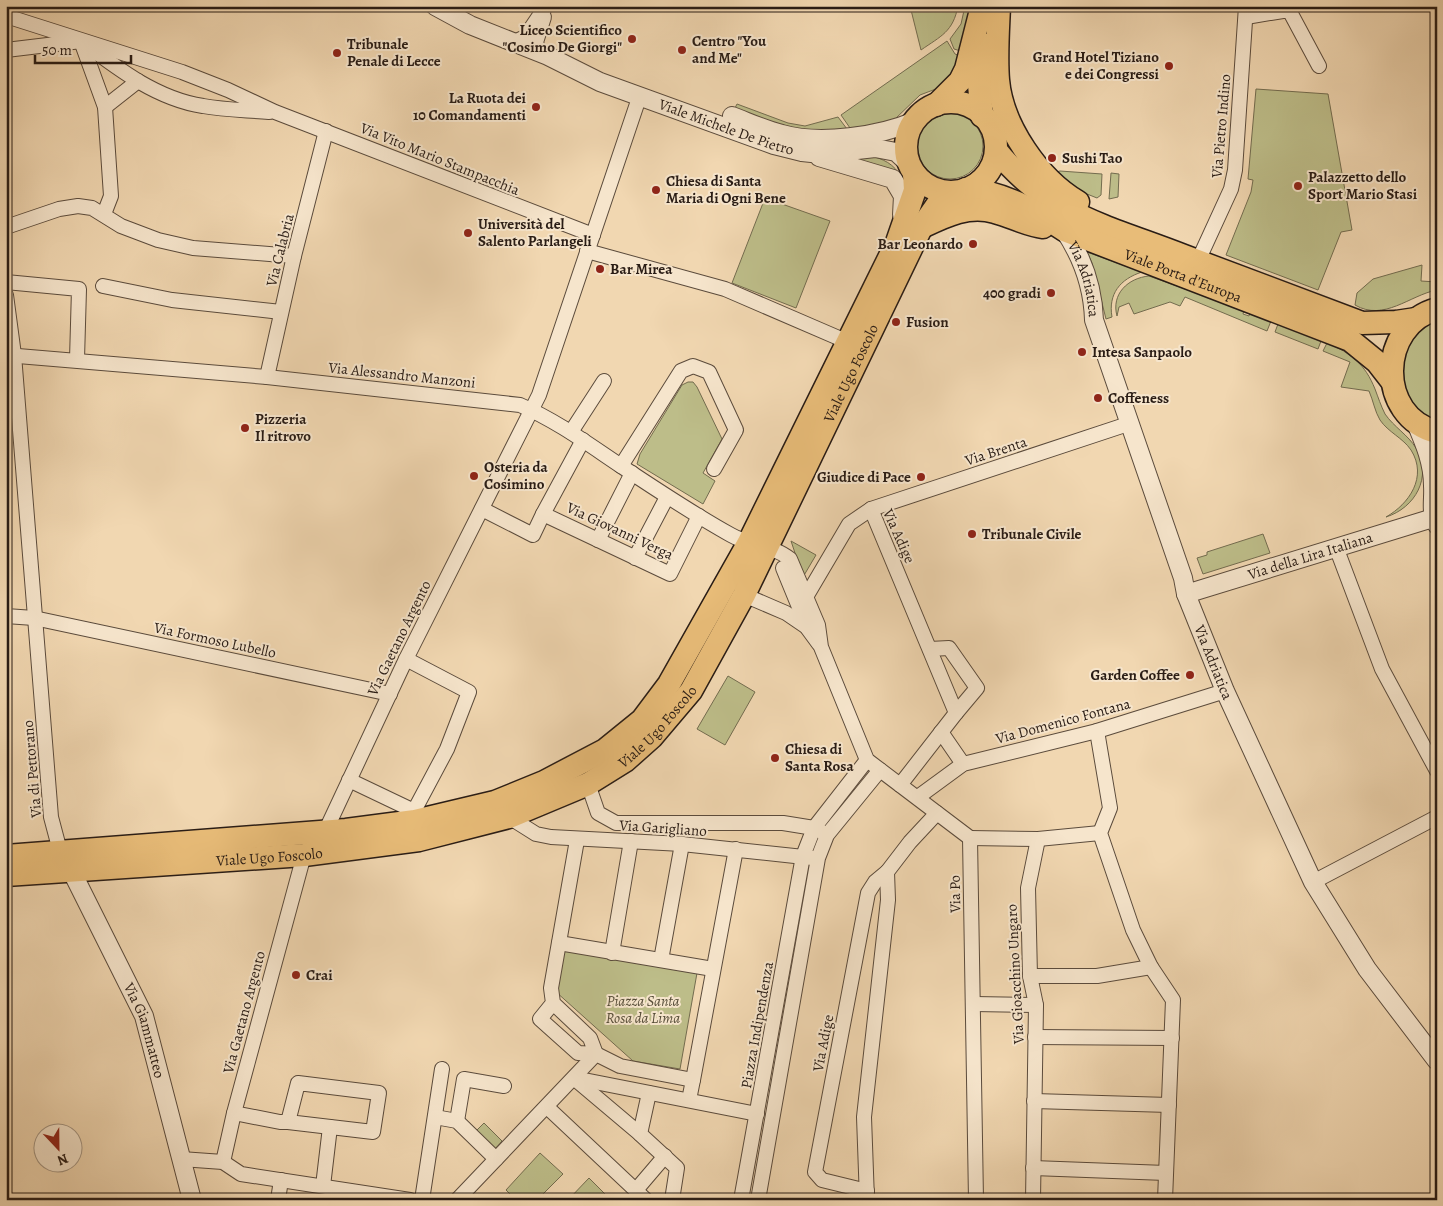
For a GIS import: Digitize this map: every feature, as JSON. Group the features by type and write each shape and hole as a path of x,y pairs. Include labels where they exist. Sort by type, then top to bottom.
{"main road":[{"path":"982,6 966,69 960,81 936,105 921,114 915,121 907,138 907,156 912,169 932,188 961,191 976,185 986,174 994,160 998,82 998,6"},
{"path":"993,6 982,59 980,85 995,129"},
{"path":"936,105 956,103 966,105 995,129 1021,141 1042,174 1073,199 1132,236"},
{"name":"Viale Porta d'Europa","path":"995,129 1016,175 1039,194 1092,222 1362,323 1396,322 1416,319"},
{"name":"Viale Ugo Foscolo","path":"6,875 304,855 419,840 509,818 588,784 625,761 666,722 691,690 744,595 758,546 848,342 893,251 911,207 915,190 912,169"},
{"name":"Viale Porta d'Europa","path":"961,191 987,191 1008,198 1035,211 1064,230 1350,340 1378,362 1391,380 1398,400 1415,421 1437,432"},
{"name":"Viale Ugo Foscolo","path":"6,856 325,832 495,802 528,790 606,750 642,720 670,684 758,546 921,228 937,205 961,191"},
{"path":"921,228 961,211 975,209 994,211 1036,226 1064,230"},
{"name":"Viale Porta d'Europa","path":"1391,380 1391,361 1394,349 1406,327 1416,319 1437,308"}],"street":[{"name":"Viale Michele De Pietro","path":"435,6 470,25 544,54 627,79 782,134 800,138 834,139 897,128 915,121"},
{"path":"514,42 525,37 546,6"},
{"path":"544,54 536,42 546,6"},
{"name":"Via Pietro Indino","path":"1198,261 1231,189 1235,170 1246,12 1289,10 1319,66"},
{"name":"Via Vito Mario Stampacchia","path":"6,16 182,72 228,90 275,112 593,236"},
{"path":"81,41 105,107 111,196 104,214"},
{"name":"Via Vito Mario Stampacchia","path":"6,50 81,41 138,81 179,100 202,106 275,112"},
{"name":"Viale Michele De Pietro","path":"544,54 578,72 774,145 802,152 821,154 875,148 896,152 912,169"},
{"path":"105,107 138,81"},
{"name":"Via Gaetano Argento","path":"223,1162 234,1112 304,855 325,832 406,659 539,395 640,95"},
{"name":"Via Calabria","path":"267,377 294,256 326,131"},
{"path":"802,152 894,179 903,196 904,210 893,251"},
{"path":"6,227 59,209 78,206 92,208 121,226 158,240 193,248 294,256"},
{"name":"Via Adriatica","path":"1064,230 1074,245 1087,275 1093,302 1094,320 1131,423 1183,578 1186,594 1225,691 1314,882 1367,969 1437,1061"},
{"path":"587,251 725,289 848,342"},
{"path":"6,282 78,290 77,359"},
{"path":"103,286 172,300 281,312"},
{"name":"Via di Pettorano","path":"6,295 51,817 60,851"},
{"name":"Via Alessandro Manzoni","path":"10,355 77,359 267,377 520,405 583,440 667,497 699,516 758,546"},
{"path":"598,540 627,470 681,371 693,366 709,372 736,430 714,469"},
{"path":"570,432 604,381"},
{"path":"1415,421 1430,455 1435,483 1432,505 1435,522"},
{"name":"Via Brenta","path":"871,509 1131,423"},
{"path":"543,514 583,440"},
{"path":"635,558 667,497"},
{"name":"Via Giovanni Verga","path":"482,509 533,535 543,514 670,574 699,516"},
{"name":"Via Adige","path":"806,597 849,524 871,509 956,713"},
{"name":"Via della Lira Italiana","path":"1186,594 1336,547 1435,522"},
{"path":"758,546 782,552 790,559 818,625 821,647"},
{"path":"758,546 782,564 808,629 821,647 867,760 970,838 1038,839 1100,834"},
{"path":"1336,547 1382,669 1437,772"},
{"path":"744,595 790,615 808,629"},
{"name":"Via Formoso Lubello","path":"6,616 34,618 390,694"},
{"path":"900,785 977,688 949,648 930,649"},
{"path":"349,780 415,816 447,749 469,692 406,659"},
{"name":"Via Domenico Fontana","path":"918,798 964,764 1097,731 1225,691"},
{"path":"1097,731 1110,808 1100,834 1133,930 1152,967 1173,1000 1165,1200"},
{"path":"941,732 964,764"},
{"name":"Piazza Indipendenza","path":"741,1200 803,856 814,828 867,760"},
{"name":"Piazza Indipendenza","path":"758,1200 818,858 827,834 880,770"},
{"name":"Via Garigliano","path":"588,784 598,813 616,823 784,823 814,828 827,834"},
{"name":"Via Adige","path":"887,872 888,900 864,1117 867,1196 822,1180 815,1172 868,893 875,882 887,872 910,842 937,813"},
{"path":"1314,882 1437,817"},
{"name":"Via Garigliano","path":"509,818 536,834 577,840 682,844 818,858"},
{"name":"Via Po","path":"970,838 976,1200"},
{"name":"Via Gioacchino Ungaro","path":"1033,1200 1036,1005 1030,976 1028,888 1038,839"},
{"path":"577,840 551,988 553,1003 590,1038 596,1054"},
{"path":"612,953 631,841"},
{"path":"661,960 682,844"},
{"path":"689,1100 736,849"},
{"name":"Via Giammatteo","path":"60,851 73,870 144,1016 192,1200"},
{"path":"559,943 714,969"},
{"path":"1030,976 1097,976 1152,967"},
{"path":"553,1003 540,1019 578,1053 596,1054 620,1066 693,1080"},
{"path":"974,1004 1036,1005"},
{"path":"1035,1037 1172,1038"},
{"path":"457,1200 596,1054"},
{"path":"422,1200 442,1069"},
{"path":"574,1078 757,1114"},
{"path":"574,1078 677,1168 672,1200"},
{"path":"457,1121 464,1079 504,1086"},
{"path":"234,1112 280,1122 373,1132 378,1092 298,1083 288,1122"},
{"path":"640,1134 649,1093"},
{"path":"1034,1101 1169,1105"},
{"path":"547,1107 641,1195 665,1156"},
{"path":"435,1117 457,1121 496,1159"},
{"path":"323,1186 330,1127"},
{"path":"181,1159 223,1162 241,1174 410,1200"},
{"path":"1033,1168 1166,1173"},
{"path":"278,1200 281,1180"}],"green space":[{"path":"910,6 958,6 956,15 949,28 940,37 921,50"},
{"path":"965,6 973,6 964,52 954,49 950,39 961,24"},
{"path":"947,41 955,54 963,57 949,84 920,95 894,120 884,124 850,128 841,115"},
{"name":"Palazzetto dello Sport Mario Stasi","path":"1256,89 1328,94 1352,230 1341,232 1318,290 1226,255 1251,192 1253,180 1248,179"},
{"path":"737,104 788,123 805,126 838,117 847,129 804,133 734,110"},
{"path":"950,113 963,116 973,123 980,133 983,146 980,159 973,169 963,176 950,179 937,176 927,169 920,159 917,146 920,133 927,123 937,116"},
{"path":"872,156 892,165 904,183 863,165 860,157"},
{"path":"1056,172 1102,174 1101,195 1097,198 1077,190"},
{"path":"1111,173 1119,174 1118,197 1109,199"},
{"path":"765,198 830,221 796,308 732,283"},
{"path":"1087,252 1142,272 1127,279 1117,288 1112,301 1112,317 1106,319 1092,263"},
{"path":"1422,265 1421,281 1437,282 1437,290 1387,309 1376,311 1355,305 1357,293 1373,279"},
{"path":"1149,276 1244,310 1243,314 1249,316 1250,313 1271,321 1267,331 1185,297 1180,306 1170,302 1134,314 1129,303 1119,307 1117,316 1117,301 1123,288 1134,280"},
{"path":"1437,316 1437,423 1425,418 1403,395 1402,347"},
{"path":"1278,324 1321,341 1318,349 1275,332"},
{"path":"1327,343 1350,355 1362,366 1371,380 1385,414 1413,443 1421,459 1422,480 1413,499 1396,513 1386,517 1402,505 1414,489 1418,470 1416,460 1408,446 1380,420 1369,391 1341,387 1350,362 1323,351"},
{"path":"693,382 697,387 722,439 703,473 715,481 703,504 637,464 640,454 682,385"},
{"path":"6,407 8,407 10,445 6,445"},
{"path":"1263,534 1270,553 1203,574 1197,558 1207,555 1207,552"},
{"path":"791,541 816,555 803,577"},
{"path":"728,676 755,692 725,745 697,729"},
{"name":"Piazza Santa Rosa da Lima","path":"563,948 697,973 680,1069 633,1061 555,991"},
{"path":"484,1123 502,1141 494,1150 475,1132"},
{"path":"540,1153 563,1174 537,1200 516,1200 506,1190"},
{"path":"589,1178 611,1200 568,1200"}],"place":[{"name":"Liceo Scientifico \"Cosimo De Giorgi\"","path":"632,39"},
{"name":"Centro \"You and Me\"","path":"682,50"},
{"name":"Tribunale Penale di Lecce","path":"337,53"},
{"name":"Grand Hotel Tiziano e dei Congressi","path":"1169,66"},
{"name":"La Ruota dei 10 Comandamenti","path":"536,107"},
{"name":"Sushi Tao","path":"1052,158"},
{"name":"Palazzetto dello Sport Mario Stasi","path":"1298,186"},
{"name":"Chiesa di Santa Maria di Ogni Bene","path":"656,190"},
{"name":"Università del Salento Parlangeli","path":"468,233"},
{"name":"Bar Leonardo","path":"973,244"},
{"name":"Bar Mirea","path":"600,269"},
{"name":"400 gradi","path":"1051,293"},
{"name":"Fusion","path":"896,322"},
{"name":"Intesa Sanpaolo","path":"1082,352"},
{"name":"Coffeness","path":"1098,398"},
{"name":"Pizzeria Il ritrovo","path":"245,428"},
{"name":"Osteria da Cosimino","path":"474,476"},
{"name":"Giudice di Pace","path":"921,477"},
{"name":"Tribunale Civile","path":"972,534"},
{"name":"Garden Coffee","path":"1190,675"},
{"name":"Chiesa di Santa Rosa","path":"775,758"},
{"name":"Crai","path":"296,975"}]}
